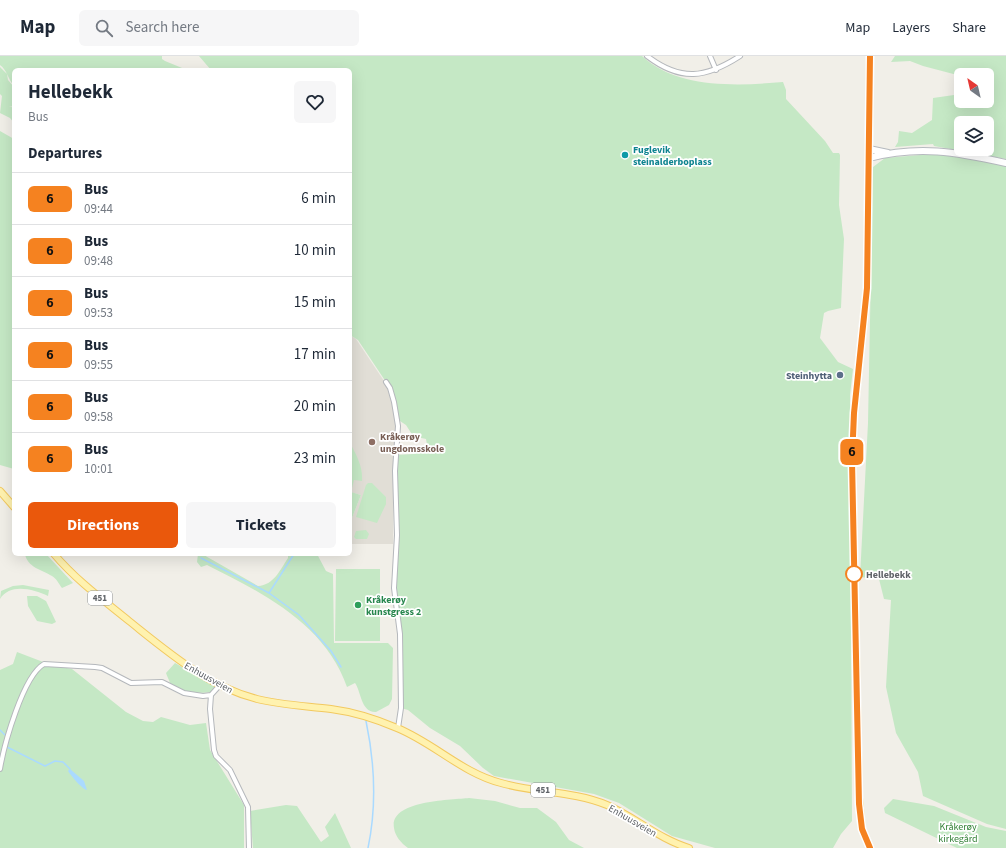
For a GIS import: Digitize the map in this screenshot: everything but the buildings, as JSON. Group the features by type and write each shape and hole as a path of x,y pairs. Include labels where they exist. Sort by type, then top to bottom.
{"main road":[{"path":"870,56 867,288 854,413 852,460 859,804 862,829 870,848"},
{"path":"869,149 888,153"},
{"path":"869,158 888,153 933,150 1006,163"},
{"path":"0,491 12,505"},
{"name":"Enhuusveien","path":"56,556 84,585 169,652 197,672 220,685 258,699 352,713 398,728 482,776 502,784 579,796 597,801 620,811 668,840 689,848"}],"street":[{"path":"647,56 669,69 683,74 697,75 716,70 740,56"},
{"path":"710,56 716,70"},
{"path":"386,382 390,388 394,402 398,426 395,471 397,535 394,588 400,634 401,708 398,728"},
{"path":"0,769 14,714 38,668 44,664 102,668 131,683 162,682 184,693 203,696 211,695"},
{"path":"220,685 211,695 210,709 214,750 216,756 230,770 248,807 249,848"}],"shaded area":[{"name":"Kråkerøy ungdomsskole","path":"352,336 356,339 388,387 393,402 396,429 393,454 393,544 352,544 352,518 361,495 352,493"}],"green space":[{"path":"0,56 162,56 162,59 165,61 182,68 12,68 12,83 0,65"},
{"path":"199,56 642,56 656,67 672,75 690,80 728,84 783,82 786,90 786,99 825,141 833,153 839,153 840,155 839,205 844,239 841,308 824,313 820,338 838,362 853,369 850,395 852,821 841,834 833,848 715,848 672,836 619,803 594,794 494,776 483,768 460,746 430,728 408,710 401,708 400,634 395,606 395,455 413,454 428,450 426,439 413,436 406,425 397,419 394,402 386,382 358,340 352,336 352,68 209,68"},
{"path":"895,56 1006,56 1006,159 989,156 994,156 994,116 954,116 954,150 934,146 933,144 895,147 898,142 899,131 912,133 932,120 933,98 954,95 954,108 994,108 994,68 954,68 954,74 910,61 891,62"},
{"path":"0,67 7,74 8,80 12,85 12,107 9,106 12,107 12,120 0,113 2,96 0,94"},
{"path":"0,131 12,138 12,468 0,465"},
{"path":"943,153 1006,166 1006,829 987,824 923,796 918,772 896,733 886,687 891,600 884,599 879,579 860,577 868,423 873,167 885,158"},
{"path":"352,447 362,471 362,481 354,480 352,488"},
{"path":"368,483 372,483 386,497 386,504 377,523 356,517 366,485"},
{"path":"352,492 361,495 352,518"},
{"path":"366,530 369,534 367,539 356,539 354,537 356,531"},
{"path":"26,556 48,556 73,583 62,588 53,577 36,568"},
{"path":"198,556 206,556 258,586 268,583 276,576 288,556 318,556 326,571 333,574 334,643 388,643 393,648 392,699 389,705 376,712 367,709 355,683 347,687 337,665 324,645 308,628 270,599 207,565 201,567 197,562"},
{"name":"Kråkerøy kunstgress 2","path":"336,569 380,569 380,641 335,641"},
{"path":"23,585 49,590 48,596 36,591 16,589 4,594 0,599 1,591 13,586"},
{"path":"27,596 37,596 46,601 56,622 52,624 37,621 28,606"},
{"path":"17,652 51,665 72,669 126,712 143,721 153,722 161,717 190,725 206,723 210,750 244,805 244,848 0,848 0,670 13,664"},
{"path":"175,663 214,685 214,688 211,692 201,693 178,689 170,683 166,673"},
{"path":"469,798 495,801 520,808 537,808 556,822 569,840 584,848 408,848 397,837 394,828 395,819 401,812 423,803"},
{"name":"Kråkerøy kirkegård","path":"893,799 934,806 986,827 1006,831 1006,848 957,848 885,813 884,808"},
{"path":"286,805 297,806 321,842 329,836 325,827 335,813 351,848 253,848 250,811"}],"water":[{"path":"70,769 84,781 87,790 72,776 68,771"}],"waterway":[{"path":"269,593 293,556"},
{"path":"201,558 269,593 299,615 331,651 341,667"},
{"path":"366,721 374,784 373,816 368,848"},
{"path":"0,730 5,735"},
{"path":"9,739 7,747 45,766 55,761 63,762 70,769"}],"bus line":[{"name":"6","path":"870,56 867,288 852,437 859,804 862,829 870,848"}],"place":[{"name":"Fuglevik steinalderboplass","path":"625,155"},
{"name":"Steinhytta","path":"840,375"},
{"name":"Kråkerøy ungdomsskole","path":"372,442"},
{"name":"Hellebekk","path":"854,574"},
{"name":"Kråkerøy kunstgress 2","path":"358,605"}]}
